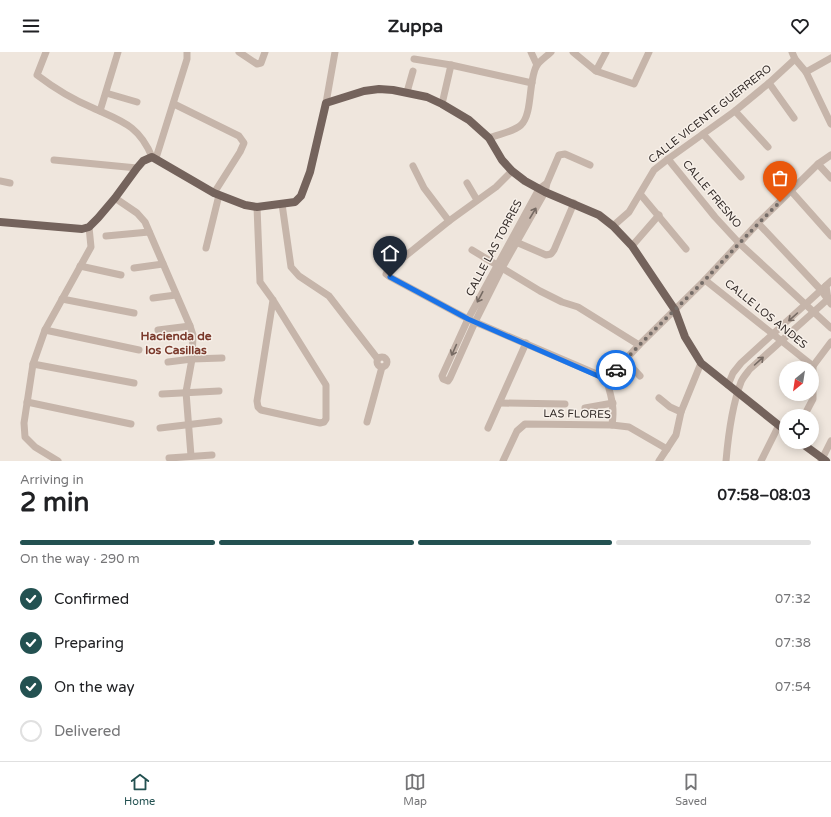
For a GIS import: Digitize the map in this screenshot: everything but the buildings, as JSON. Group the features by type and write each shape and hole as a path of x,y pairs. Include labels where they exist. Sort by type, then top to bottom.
{"main road":[{"path":"0,222 82,229 89,227 115,198 143,161 154,158 216,194 245,205 257,207 295,202 302,196 310,172 326,103 371,90 393,90 427,97 470,120 489,138 502,160 525,181 599,215 614,226 632,246 675,310 685,337 701,363 779,425"},
{"path":"809,449 823,460"}],"street":[{"path":"46,52 37,75 77,100 122,121 137,133 147,144 154,158"},
{"path":"100,111 118,52"},
{"path":"154,158 174,104 187,59 187,52"},
{"path":"239,52 257,64 261,63 265,52"},
{"path":"326,103 335,52"},
{"path":"532,52 538,65"},
{"path":"489,138 516,128 522,124 526,118 533,74 538,65 551,52"},
{"path":"573,52 596,70 634,84 649,52"},
{"path":"596,70 606,52"},
{"path":"792,52 795,59 806,72 831,124"},
{"path":"806,72 831,58"},
{"path":"414,59 451,65 532,83"},
{"name":"CALLE VICENTE GUERRERO","path":"614,226 629,212 641,195 654,170 735,111 795,59"},
{"path":"442,104 451,65"},
{"path":"407,92 413,71"},
{"path":"768,83 794,118"},
{"path":"106,93 137,102"},
{"path":"174,104 239,136 244,143 216,194 206,248"},
{"path":"735,111 768,148"},
{"path":"703,134 741,178"},
{"path":"542,190 547,183 559,155 565,154 590,165"},
{"path":"606,378 611,375 705,280 758,223 818,164 831,155"},
{"name":"CALLE FRESNO","path":"668,159 739,244 831,328"},
{"path":"54,160 137,168"},
{"path":"818,164 831,178"},
{"path":"413,166 424,188 449,221"},
{"path":"512,170 496,187 449,221 388,270 386,274 468,319 606,378"},
{"path":"0,181 10,183"},
{"path":"467,183 477,200"},
{"name":"CALLE LAS TORRES","path":"542,190 516,242 499,267 450,378 448,380 443,379 442,376 468,319 542,190"},
{"path":"791,191 831,236"},
{"path":"641,195 686,249"},
{"path":"115,198 138,213 145,222 193,335 192,359 186,392 191,456"},
{"path":"516,242 546,255 551,254 574,203"},
{"path":"282,204 291,268 299,276 329,296 377,358 383,356 385,358 386,364 382,367 366,422"},
{"path":"257,207 260,282 273,300 326,385 326,419 324,422 320,423 262,410 258,407 257,401 273,300"},
{"path":"632,246 659,215"},
{"path":"726,461 727,444 742,380 750,369 813,312 829,301 826,286 758,223"},
{"path":"58,461 34,447 26,437 24,423 33,364 45,330 91,247 89,227"},
{"path":"106,236 148,232"},
{"path":"472,250 540,291 562,302 578,307 639,345"},
{"path":"134,268 163,264"},
{"path":"80,266 121,275"},
{"name":"CALLE LOS ANDES","path":"705,280 806,361"},
{"path":"728,385 733,373 740,363 826,286"},
{"path":"153,298 176,295"},
{"path":"62,299 134,313"},
{"path":"158,330 190,326"},
{"path":"45,330 139,350"},
{"path":"816,361 831,342"},
{"path":"488,428 526,343"},
{"path":"168,362 192,359 222,358"},
{"path":"625,360 640,376"},
{"path":"659,461 676,435 681,412 701,363"},
{"path":"33,364 134,383"},
{"path":"606,378 613,403 614,412 612,425"},
{"path":"162,394 219,390"},
{"path":"659,398 670,407 681,412"},
{"path":"27,402 131,424"},
{"path":"500,403 565,404"},
{"path":"585,408 613,403"},
{"path":"160,428 219,421"},
{"name":"LAS FLORES","path":"503,461 517,430 525,424 612,425 629,427 667,449"},
{"path":"761,461 779,425"},
{"path":"823,460 831,441"},
{"path":"168,458 212,455"}],"way so far":[{"path":"616,370 780,202"}],"district":[{"name":"Hacienda de los Casillas","path":"176,343"}],"route":[{"path":"390,277 468,319 526,343 598,376 606,378 616,370"}]}
